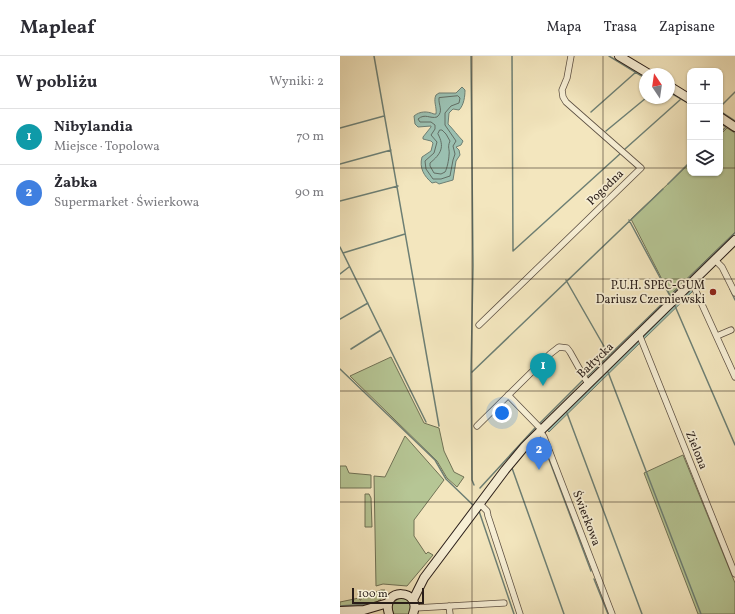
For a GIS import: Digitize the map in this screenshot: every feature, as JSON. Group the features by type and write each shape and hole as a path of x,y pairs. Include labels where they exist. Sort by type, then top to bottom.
{"main road":[{"path":"619,56 640,68"},
{"path":"675,90 687,97"},
{"path":"723,119 735,127"},
{"name":"Bałtycka","path":"412,604 424,578 519,452 690,284 717,263 735,240"},
{"path":"364,610 388,603 398,594 412,604"},
{"path":"340,611 364,610 388,613 388,603"}],"street":[{"name":"Pogodna","path":"479,325 641,168 566,102 563,97 562,90 567,78 570,56"},
{"path":"717,263 735,293"},
{"path":"690,284 694,287 735,377"},
{"path":"717,336 731,330"},
{"name":"Zielona","path":"639,334 735,574"},
{"path":"477,426 550,354 559,347 567,348 588,384"},
{"name":"Świerkowa","path":"508,395 540,430 544,437 612,614"},
{"path":"480,504 484,513 488,516 520,614"},
{"path":"412,604 449,606 471,602 504,603"},
{"path":"449,606 450,614"}],"green space":[{"path":"727,128 735,133 735,232 670,295 631,219 687,166 687,176 723,176 723,132"},
{"path":"391,357 424,423 439,428 444,451 454,472 464,477 457,487 447,478 437,461 350,376"},
{"path":"405,436 444,480 414,520 414,536 426,554 428,552 433,555 407,586 383,584 376,586 374,476 385,477"},
{"path":"683,455 735,583 735,614 698,614 644,473"},
{"path":"340,466 346,466 349,473 371,475 371,488 340,488"},
{"path":"365,494 369,494 371,498 372,527 365,527"},
{"path":"381,590 385,590 382,597 378,601 378,605 340,608 340,602 359,598 361,600 361,598"},
{"path":"401,598 409,601 410,603 411,608 409,614 394,614 392,606 396,600"}],"water":[{"path":"462,87 465,90 462,106 459,110 453,109 449,113 448,124 463,141 461,145 456,147 459,150 460,155 456,161 453,180 439,184 436,182 432,183 425,175 421,165 422,157 431,151 433,143 423,139 423,137 431,126 418,127 415,124 414,116 424,112 436,114 436,95 439,93 456,93"},
{"path":"690,288 693,291 644,339 642,336"},
{"path":"638,338 641,342 549,432 546,429"}],"waterway":[{"path":"374,56 439,426"},
{"path":"471,56 473,266 471,373 472,480 474,485"},
{"path":"512,56 513,251 621,153"},
{"path":"609,56 639,74"},
{"path":"591,112 636,72"},
{"path":"723,104 735,92"},
{"path":"675,95 687,102"},
{"path":"625,149 681,99"},
{"path":"606,131 639,104"},
{"path":"723,113 735,121"},
{"path":"340,128 384,116"},
{"path":"723,125 726,127 723,130"},
{"path":"340,164 391,150"},
{"path":"668,184 687,165"},
{"path":"340,201 398,186"},
{"path":"471,373 663,189"},
{"path":"629,220 670,296"},
{"path":"588,376 735,233"},
{"path":"340,247 343,253 405,234"},
{"path":"343,253 426,422"},
{"path":"340,274 349,267"},
{"path":"566,280 609,355"},
{"path":"730,289 735,300"},
{"path":"340,319 368,303"},
{"path":"675,306 735,445"},
{"path":"351,349 381,330"},
{"path":"340,369 435,460 446,479 473,505"},
{"path":"608,372 701,614"},
{"path":"540,423 582,381"},
{"path":"567,413 642,614"},
{"path":"480,488 535,428"},
{"path":"541,438 591,571"},
{"path":"512,468 564,614"},
{"path":"479,511 514,614"},
{"path":"594,579 608,614"},
{"path":"340,606 369,604"}],"place":[{"name":"P.U.H. SPEC-GUM Dariusz Czerniewski","path":"713,292"},
{"name":"Nibylandia","path":"543,386"},
{"name":"Żabka","path":"539,470"}]}
